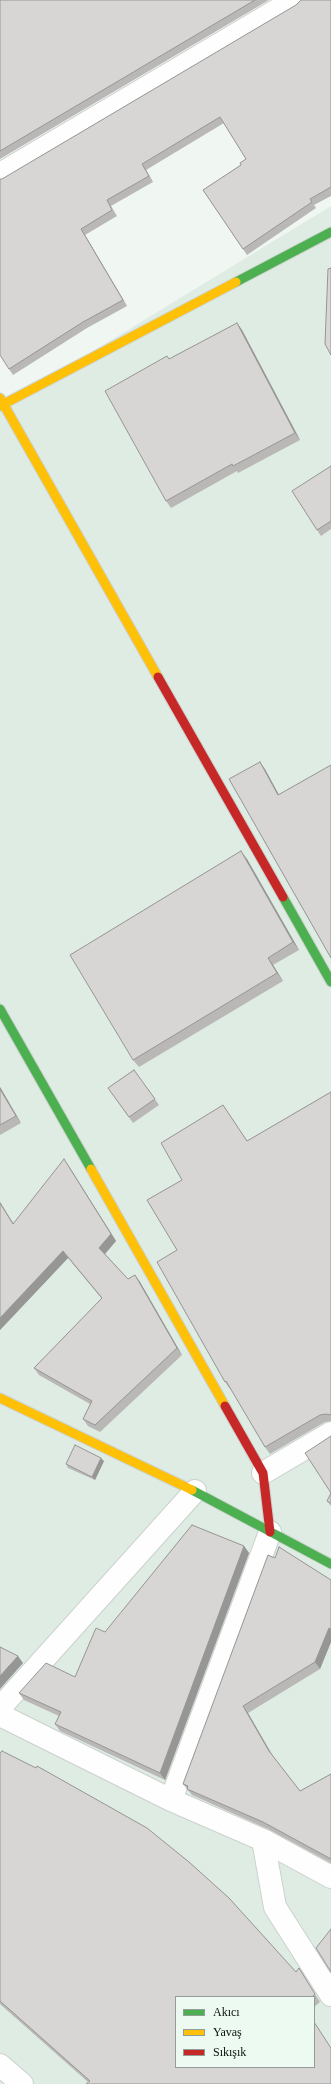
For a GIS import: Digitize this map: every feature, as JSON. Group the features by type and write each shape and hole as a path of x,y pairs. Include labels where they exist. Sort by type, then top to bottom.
{"street":[{"path":"0,174 294,0"},
{"path":"331,232 1,403 331,982"},
{"path":"0,1009 263,1473 270,1532 171,1800"},
{"path":"0,1398 195,1491 331,1564"},
{"path":"263,1473 331,1433"},
{"path":"0,1708 195,1491"},
{"path":"0,1715 171,1800 262,1840 331,1877"},
{"path":"262,1840 275,1907 331,1995"},
{"path":"0,2064 22,2084"}],"shaded area":[{"path":"331,206 331,2084 0,2084 0,408"}],"building":[{"path":"0,0 255,0 0,151"},
{"path":"301,0 331,0 331,187 310,199 312,202 243,249 203,190 241,165 240,163 246,159 220,117 142,164 149,176 107,200 112,210 81,229 123,300 83,322 9,369 0,355 0,179 296,5"},
{"path":"331,268 331,355 325,344 328,269"},
{"path":"237,323 295,433 233,466 232,464 166,501 105,391 167,356 169,359"},
{"path":"331,466 331,521 317,530 292,491"},
{"path":"260,762 278,795 331,765 331,958 229,779"},
{"path":"241,851 293,942 268,958 277,973 133,1060 70,955"},
{"path":"134,1070 155,1099 129,1117 108,1088"},
{"path":"0,1089 16,1116 0,1125"},
{"path":"331,1092 331,1415 320,1415 265,1447 226,1381 225,1382 157,1262 177,1250 147,1200 182,1180 161,1143 223,1105 247,1141"},
{"path":"64,1159 111,1234 99,1248 128,1279 135,1275 177,1348 95,1425 83,1419 92,1401 34,1368 102,1298 63,1251 0,1318 0,1203 13,1224"},
{"path":"331,1436 331,1493 305,1453"},
{"path":"75,1445 101,1458 92,1477 66,1464"},
{"path":"331,1493 331,1503 327,1501"},
{"path":"192,1525 244,1546 160,1773 55,1724 61,1712 19,1693 46,1663 75,1677 96,1628 105,1632"},
{"path":"279,1547 331,1580 331,1629 329,1628 315,1662 243,1706 269,1751 300,1791 331,1774 331,1859 263,1822 187,1789 188,1786 183,1784 268,1555 275,1558"},
{"path":"0,1647 18,1656 0,1676"},
{"path":"2,1751 36,1768 37,1766 147,1828 189,1862 229,1898 296,1972 299,1968 315,1994 313,1996 175,1996 175,2068 315,2068 315,2024 331,2048 331,2084 86,2084 90,2081 0,2001 0,1753"},
{"path":"331,1929 331,1972 316,1948"}],"traffic: fast":[{"path":"236,282 331,232"},
{"path":"283,897 331,982"},
{"path":"0,1009 91,1169"},
{"path":"192,1490 331,1564"}],"traffic: slow":[{"path":"0,406 236,282"},
{"path":"0,398 158,677"},
{"path":"91,1169 225,1406"},
{"path":"0,1398 192,1490"}],"traffic: jam":[{"path":"158,677 283,897"},
{"path":"225,1406 263,1473 270,1532"}]}
